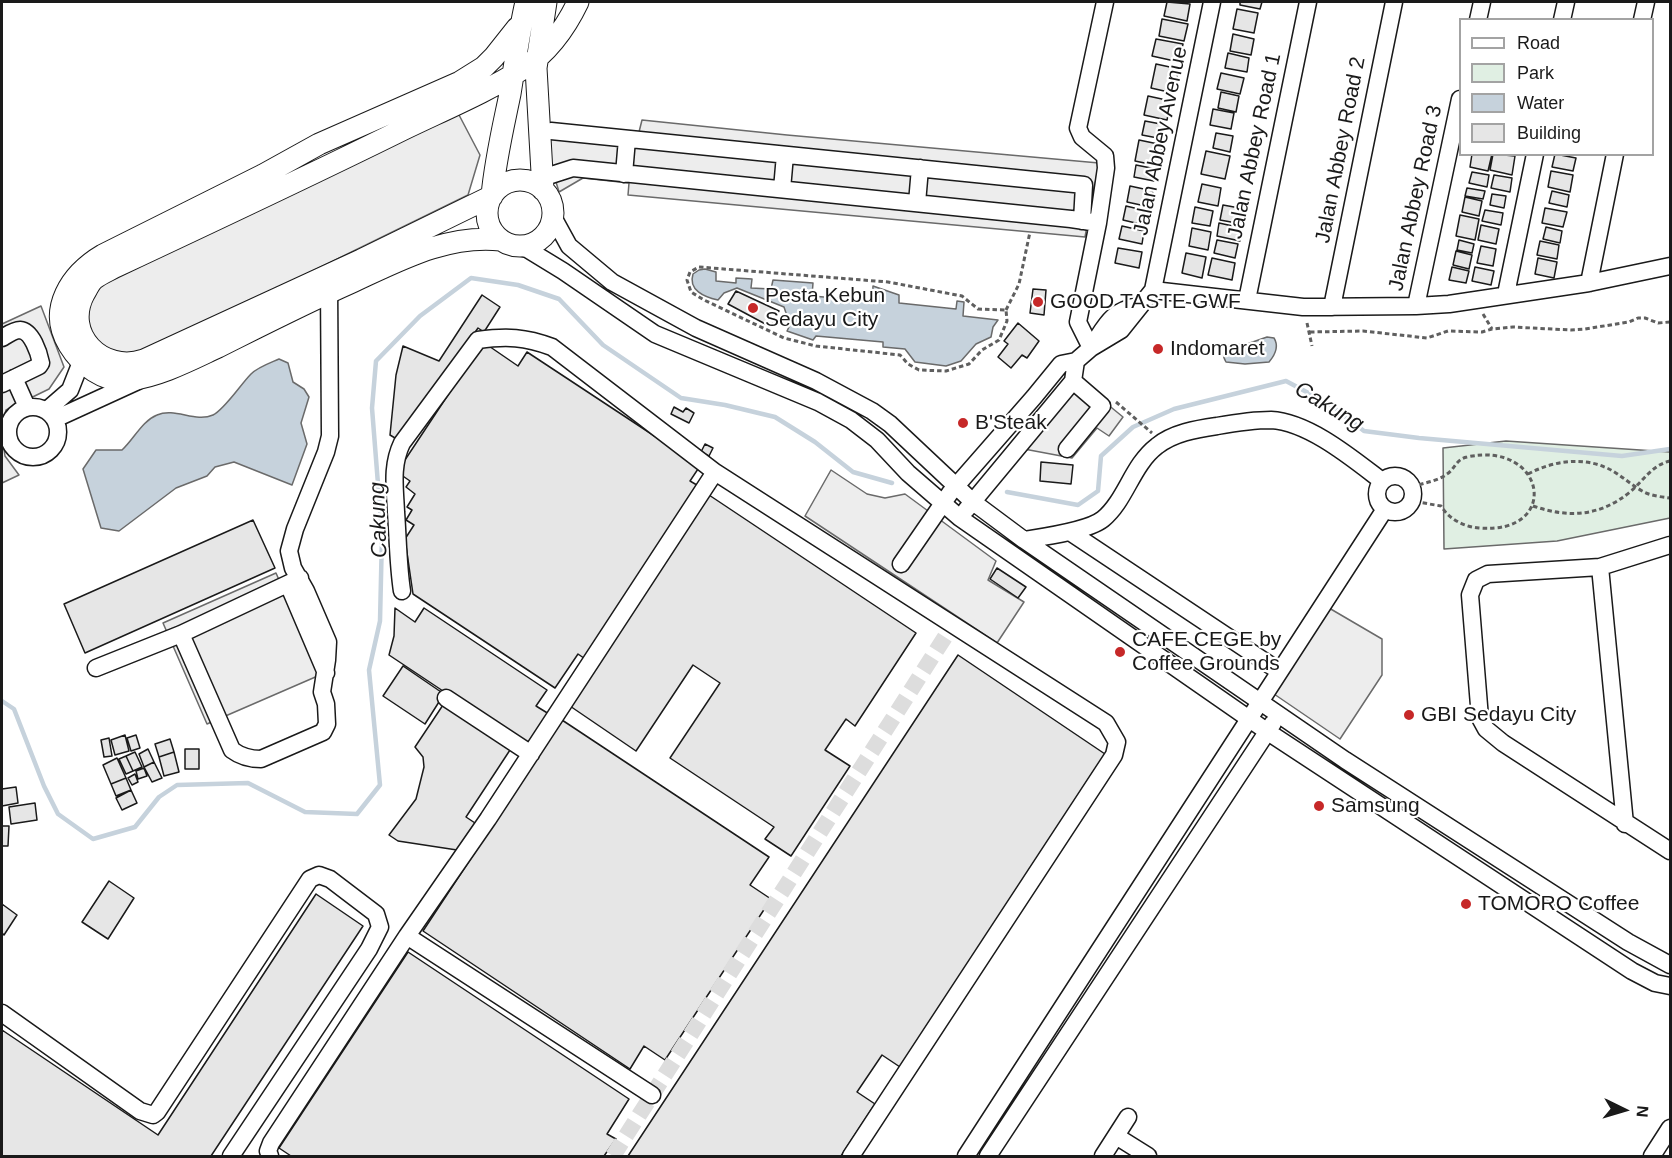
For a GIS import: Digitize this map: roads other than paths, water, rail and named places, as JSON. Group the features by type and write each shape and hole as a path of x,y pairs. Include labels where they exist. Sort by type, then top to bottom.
{"main road":[{"path":"546,2 536,58 538,130 542,184 549,197 552,214 551,223 541,238 525,245 484,238 424,250 329,283 134,364 114,363 93,350 79,327 78,314 80,301 94,279 325,168 513,74 536,58 555,40 570,19 578,2"},
{"path":"523,12 504,47 474,74 315,146 263,175 103,255 81,270 65,292 60,312 62,329 67,343 81,362 101,375 120,380 149,375 178,366 492,195 506,183 526,180 542,184"},
{"path":"508,243 491,228 488,221 488,205 492,195 523,12"},
{"path":"315,146 325,168"}],"street":[{"path":"1091,348 1078,322 1090,222 1106,168 1105,156 1082,137 1078,128 1105,2"},
{"name":"Jalan Abbey Avenue","path":"1153,290 1212,2"},
{"name":"Jalan Abbey Road 1","path":"1247,300 1308,2"},
{"name":"Jalan Abbey Road 2","path":"1332,307 1394,2"},
{"path":"1478,18 1482,2"},
{"path":"1562,18 1566,2"},
{"path":"1642,18 1646,2"},
{"name":"Jalan Abbey Road 3","path":"1416,306 1459,108"},
{"path":"551,131 1084,185 1090,222"},
{"path":"624,174 627,139"},
{"path":"782,189 785,155"},
{"path":"1506,294 1534,156"},
{"path":"1589,283 1615,156"},
{"path":"542,184 573,168 1090,222"},
{"path":"917,203 920,168"},
{"path":"552,214 569,246 612,282 696,328 816,381 872,411 890,424 973,502 1024,540 1277,714 1628,942 1671,965"},
{"path":"508,243 528,249 655,333 818,402 851,420 877,440 908,473 960,518 1249,719 1632,971 1655,983 1671,986"},
{"path":"901,564 943,502 1060,364 1076,361 1091,348 1121,330 1153,290 1303,307 1416,306 1449,304 1589,283 1671,266"},
{"path":"181,634 232,750 250,758 261,759 323,732 327,724 322,692 326,673 294,581 290,560 291,541 326,452 330,436 329,283"},
{"path":"2,338 18,330 24,331 30,336 40,359 39,366 8,381 27,407"},
{"path":"402,591 394,491 396,455 402,443 478,340 513,337 530,339 552,347 715,472 1106,723 1117,742 1114,755 851,1156"},
{"path":"960,518 1073,381 1076,361"},
{"path":"51,415 70,390 81,362"},
{"path":"51,415 100,399 149,375"},
{"path":"1067,449 1102,406 1073,381"},
{"path":"27,407 41,408 51,415 58,429 56,443 46,453 32,457 25,456 6,443 11,420 15,414 27,407"},
{"path":"1087,543 1145,456 1158,444 1189,430 1271,420 1292,424 1335,446 1382,481"},
{"path":"270,1156 268,1151 271,1143 407,936 531,754 715,472"},
{"path":"1390,476 1399,476 1407,480 1412,494 1404,510 1392,512 1385,509 1377,498 1377,489 1382,481 1390,476"},
{"path":"966,1156 1385,509"},
{"path":"1024,540 1070,532 1102,520"},
{"path":"1070,532 1279,671"},
{"path":"1671,544 1600,567 1488,574 1476,580 1470,595 1480,718 1485,729 1625,824 1671,851"},
{"path":"1600,567 1625,824"},
{"path":"96,668 181,634 294,581"},
{"path":"446,698 531,754"},
{"path":"988,1156 1268,732 1277,714"},
{"path":"2,1012 140,1111 153,1115 310,879 319,875 330,879 376,914 380,927 369,949 231,1156"},
{"path":"407,936 652,1095"},
{"path":"1044,1035 1061,1044"},
{"path":"1103,1156 1128,1117"},
{"path":"1652,1156 1671,1128"},
{"path":"1116,1136 1148,1156"}],"water":[{"path":"705,269 716,272 716,281 736,283 736,278 752,279 751,288 771,289 773,280 813,283 812,296 872,301 873,286 899,295 899,303 956,309 957,301 964,302 963,316 998,320 993,327 991,337 976,344 961,361 946,366 915,362 905,349 883,347 883,342 816,336 813,340 787,331 790,325 784,307 737,288 724,293 718,300 707,297 698,292 692,280 693,274"},
{"path":"1267,337 1274,338 1276,344 1275,353 1269,362 1245,364 1226,362 1224,354 1227,345 1247,344"},
{"path":"279,359 288,363 293,382 304,389 309,397 301,423 307,444 292,485 234,462 215,467 207,476 176,488 119,531 101,528 83,469 96,450 122,450 142,426 157,415 171,413 206,417 213,415 254,372"}],"waterway":[{"name":"Cakung","path":"2,701 14,709 44,786 58,814 93,839 135,827 159,797 177,785 248,783 305,812 357,814 380,785 369,670 380,621 382,535 372,408 376,361 420,316 471,278 518,285 559,299 603,345 681,398 725,405 775,417 815,442 853,472 892,483"},
{"name":"Cakung","path":"1007,492 1078,505 1098,491 1101,456 1133,427 1174,409 1286,381 1329,404 1364,431 1622,456 1670,449"}],"tunnel":[{"path":"613,1156 952,626"}],"place":[{"name":"GOOD TASTE GWF","path":"1038,302"},
{"name":"Pesta Kebun Sedayu City","path":"753,308"},
{"name":"Indomaret","path":"1158,349"},
{"name":"B'Steak","path":"963,423"},
{"name":"CAFE CEGE by Coffee Grounds","path":"1120,652"},
{"name":"GBI Sedayu City","path":"1409,715"},
{"name":"Samsung","path":"1319,806"},
{"name":"TOMORO Coffee","path":"1466,904"}]}
